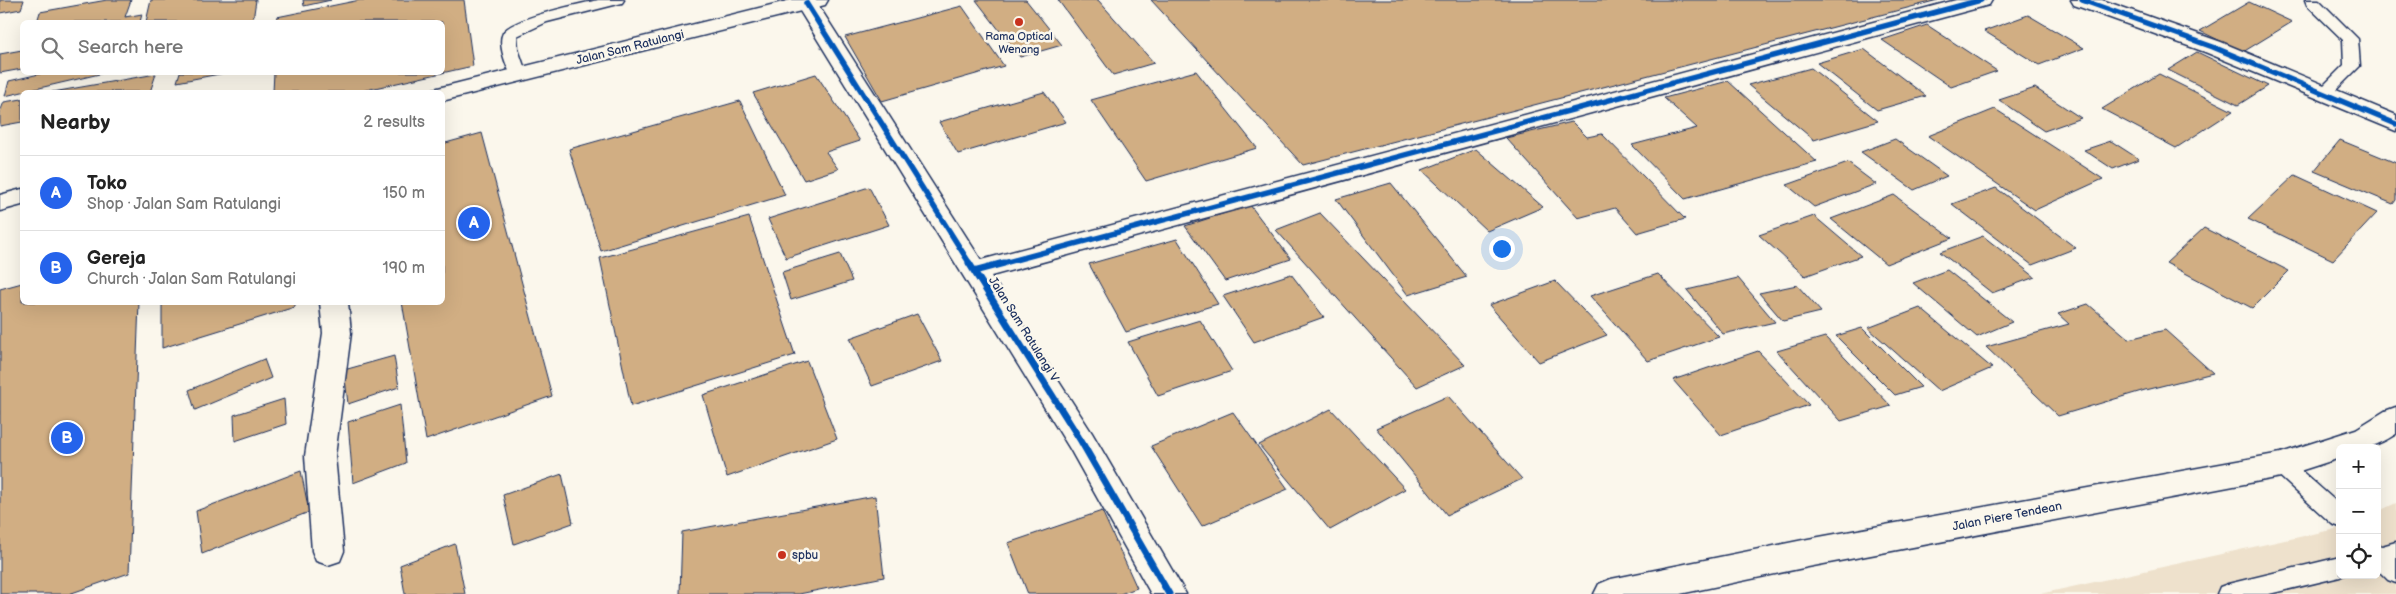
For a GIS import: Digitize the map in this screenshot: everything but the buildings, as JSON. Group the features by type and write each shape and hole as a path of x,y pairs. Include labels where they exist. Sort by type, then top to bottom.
{"main road":[{"path":"974,271 1981,0"},
{"path":"2082,0 2196,41 2396,124"},
{"name":"Jalan Sam Ratulangi","path":"445,93 811,2"},
{"name":"Jalan Sam Ratulangi V","path":"811,2 974,271 1081,440 1169,594"},
{"path":"0,203 20,198"},
{"path":"328,551 320,456 337,333 334,305"},
{"name":"Jalan Piere Tendean","path":"1611,594 1808,553 2281,465 2367,437 2396,419"}],"lane":[{"path":"519,75 510,45 509,35 513,30 530,22 617,0"},
{"path":"2312,0 2350,39 2352,53 2352,66 2324,94"},
{"path":"2281,465 2336,514"},
{"path":"2383,555 2396,573"},
{"path":"2228,594 2336,568"}],"shaded area":[{"path":"2396,503 2396,594 2040,594 2336,529 2336,579 2381,579 2381,510"}],"cycle path":[{"path":"974,271 1981,0"},
{"path":"2082,0 2213,47 2396,124"},
{"path":"806,3 1081,441 1169,594"}],"place":[{"name":"Rama Optical Wenang","path":"1019,22"},
{"name":"Toko","path":"474,223"},
{"name":"Gereja","path":"67,438"},
{"name":"spbu","path":"782,555"}]}
